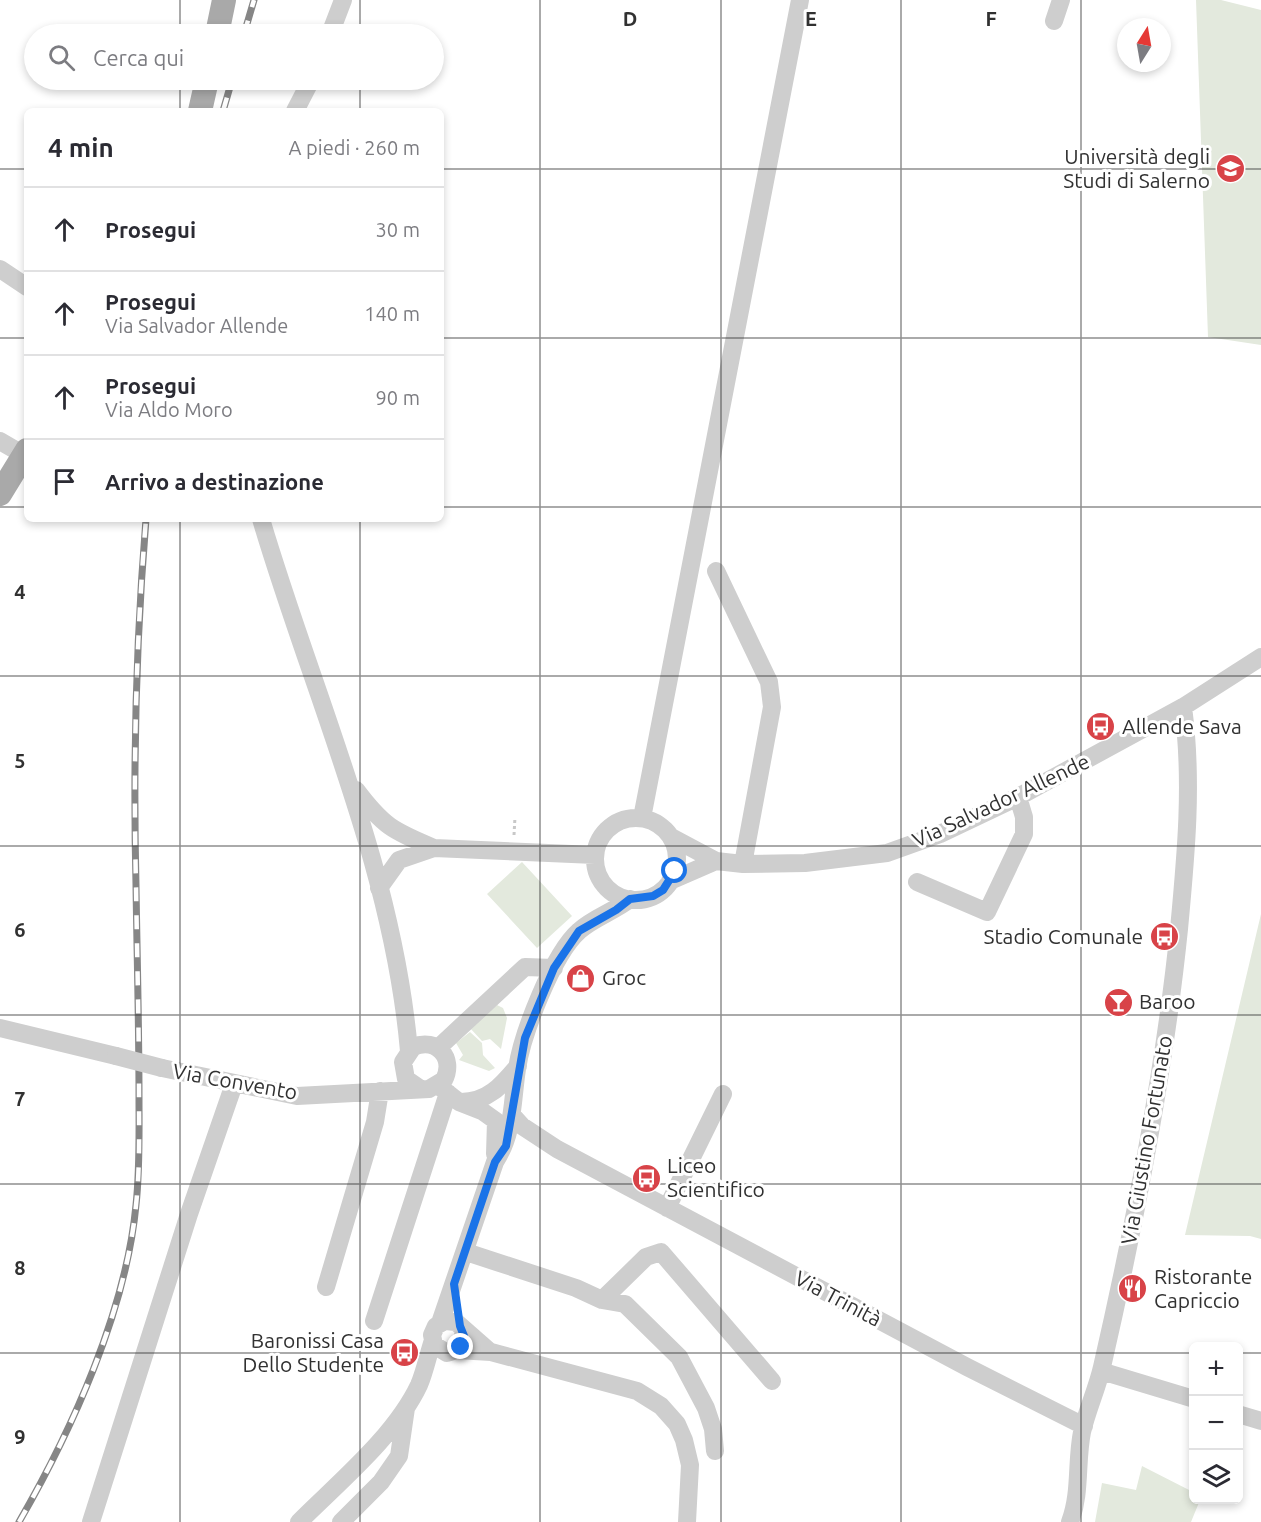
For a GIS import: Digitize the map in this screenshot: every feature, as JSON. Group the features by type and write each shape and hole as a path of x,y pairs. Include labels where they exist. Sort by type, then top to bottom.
{"main road":[{"path":"219,24 224,0"},
{"path":"201,108 205,90"},
{"path":"0,494 24,456"}],"street":[{"path":"334,24 343,0"},
{"path":"642,818 800,0"},
{"path":"1056,0 1054,21 1061,0"},
{"path":"296,108 305,90"},
{"path":"0,269 24,285"},
{"path":"0,441 24,452"},
{"path":"262,522 350,782 379,888 406,1019 424,1047 447,1059 448,1066 444,1080 448,1094 374,1321"},
{"path":"716,571 769,682 772,707 743,864"},
{"name":"Via Salvador Allende","path":"670,837 716,861 743,864 805,864 887,853 940,834 1018,797 1183,707 1261,657"},
{"name":"Via Giustino Fortunato","path":"1084,1426 1101,1371 1140,1185 1172,999 1188,811 1189,749 1183,707"},
{"path":"350,782 374,814 394,831 434,848 595,855"},
{"path":"917,882 987,912 1024,834 1024,817 1018,797"},
{"path":"495,1162 506,1146 518,1066 525,1038 554,968 579,931 616,910 630,899 653,896 670,881 677,859 670,837 653,822 642,818 629,818 616,823 602,837 595,855 600,879 608,888 630,899"},
{"path":"379,888 399,860 434,848"},
{"name":"Via Salvador Allende","path":"670,881 716,861"},
{"path":"326,1287 375,1122 380,1091 424,1047 525,967 554,968"},
{"name":"Via Convento","path":"0,1028 162,1068 297,1096 419,1088 471,1102 501,1088 518,1066"},
{"path":"403,1069 406,1079 419,1088"},
{"path":"91,1522 189,1214 234,1084"},
{"path":"299,1522 386,1432 406,1406 419,1384 434,1330 440,1323 466,1252 495,1162 496,1121 482,1111 448,1094"},
{"path":"667,1208 723,1094"},
{"name":"Via Trinità","path":"512,1115 522,1126 558,1149 967,1367 1084,1426"},
{"path":"466,1252 576,1288 602,1300 625,1304 679,1357 706,1408 713,1429 715,1451"},
{"path":"602,1300 646,1257 661,1252 772,1381"},
{"path":"419,1384 464,1342 454,1284"},
{"path":"440,1323 451,1321 491,1352"},
{"path":"433,1340 442,1352 491,1352 637,1391 661,1406 677,1424 690,1465 687,1522"},
{"path":"1101,1371 1189,1398"},
{"path":"341,1522 381,1482 399,1456 406,1406"},
{"path":"1243,1415 1261,1421"},
{"path":"1070,1522 1074,1510 1084,1426"}],"shaded area":[{"name":"Università degli Studi di Salerno","path":"1196,0 1221,0 1261,10 1261,345 1208,337"},
{"path":"522,862 572,916 537,948 487,894"},
{"path":"1261,914 1261,1239 1250,1236 1185,1235"},
{"path":"497,1005 503,1008 507,1018 501,1049 490,1039 482,1041 470,1028"},
{"path":"470,1032 482,1043 483,1055 495,1068 489,1071 459,1060 463,1055 456,1043"},
{"path":"1142,1466 1189,1490 1189,1504 1198,1504 1191,1522 1095,1522 1102,1483 1136,1490"}],"railway":[{"path":"247,24 254,0"},
{"path":"224,108 229,90"},
{"path":"19,1522 58,1449 94,1369 121,1286 136,1205 139,1123 135,748 146,522"}],"place":[{"name":"Università degli Studi di Salerno","path":"1231,169"},
{"name":"Allende Sava","path":"1101,727"},
{"name":"Stadio Comunale","path":"1164,937"},
{"name":"Groc","path":"581,978"},
{"name":"Baroo","path":"1118,1002"},
{"name":"Liceo Scientifico","path":"646,1178"},
{"name":"Ristorante Capriccio","path":"1133,1289"},
{"name":"Baronissi Casa Dello Studente","path":"405,1353"}],"route":[{"path":"461,1347 464,1336 460,1326 454,1284 495,1162 506,1146 518,1066 525,1038 545,985 579,931 616,910 630,899 653,896 663,890 675,871"}]}
